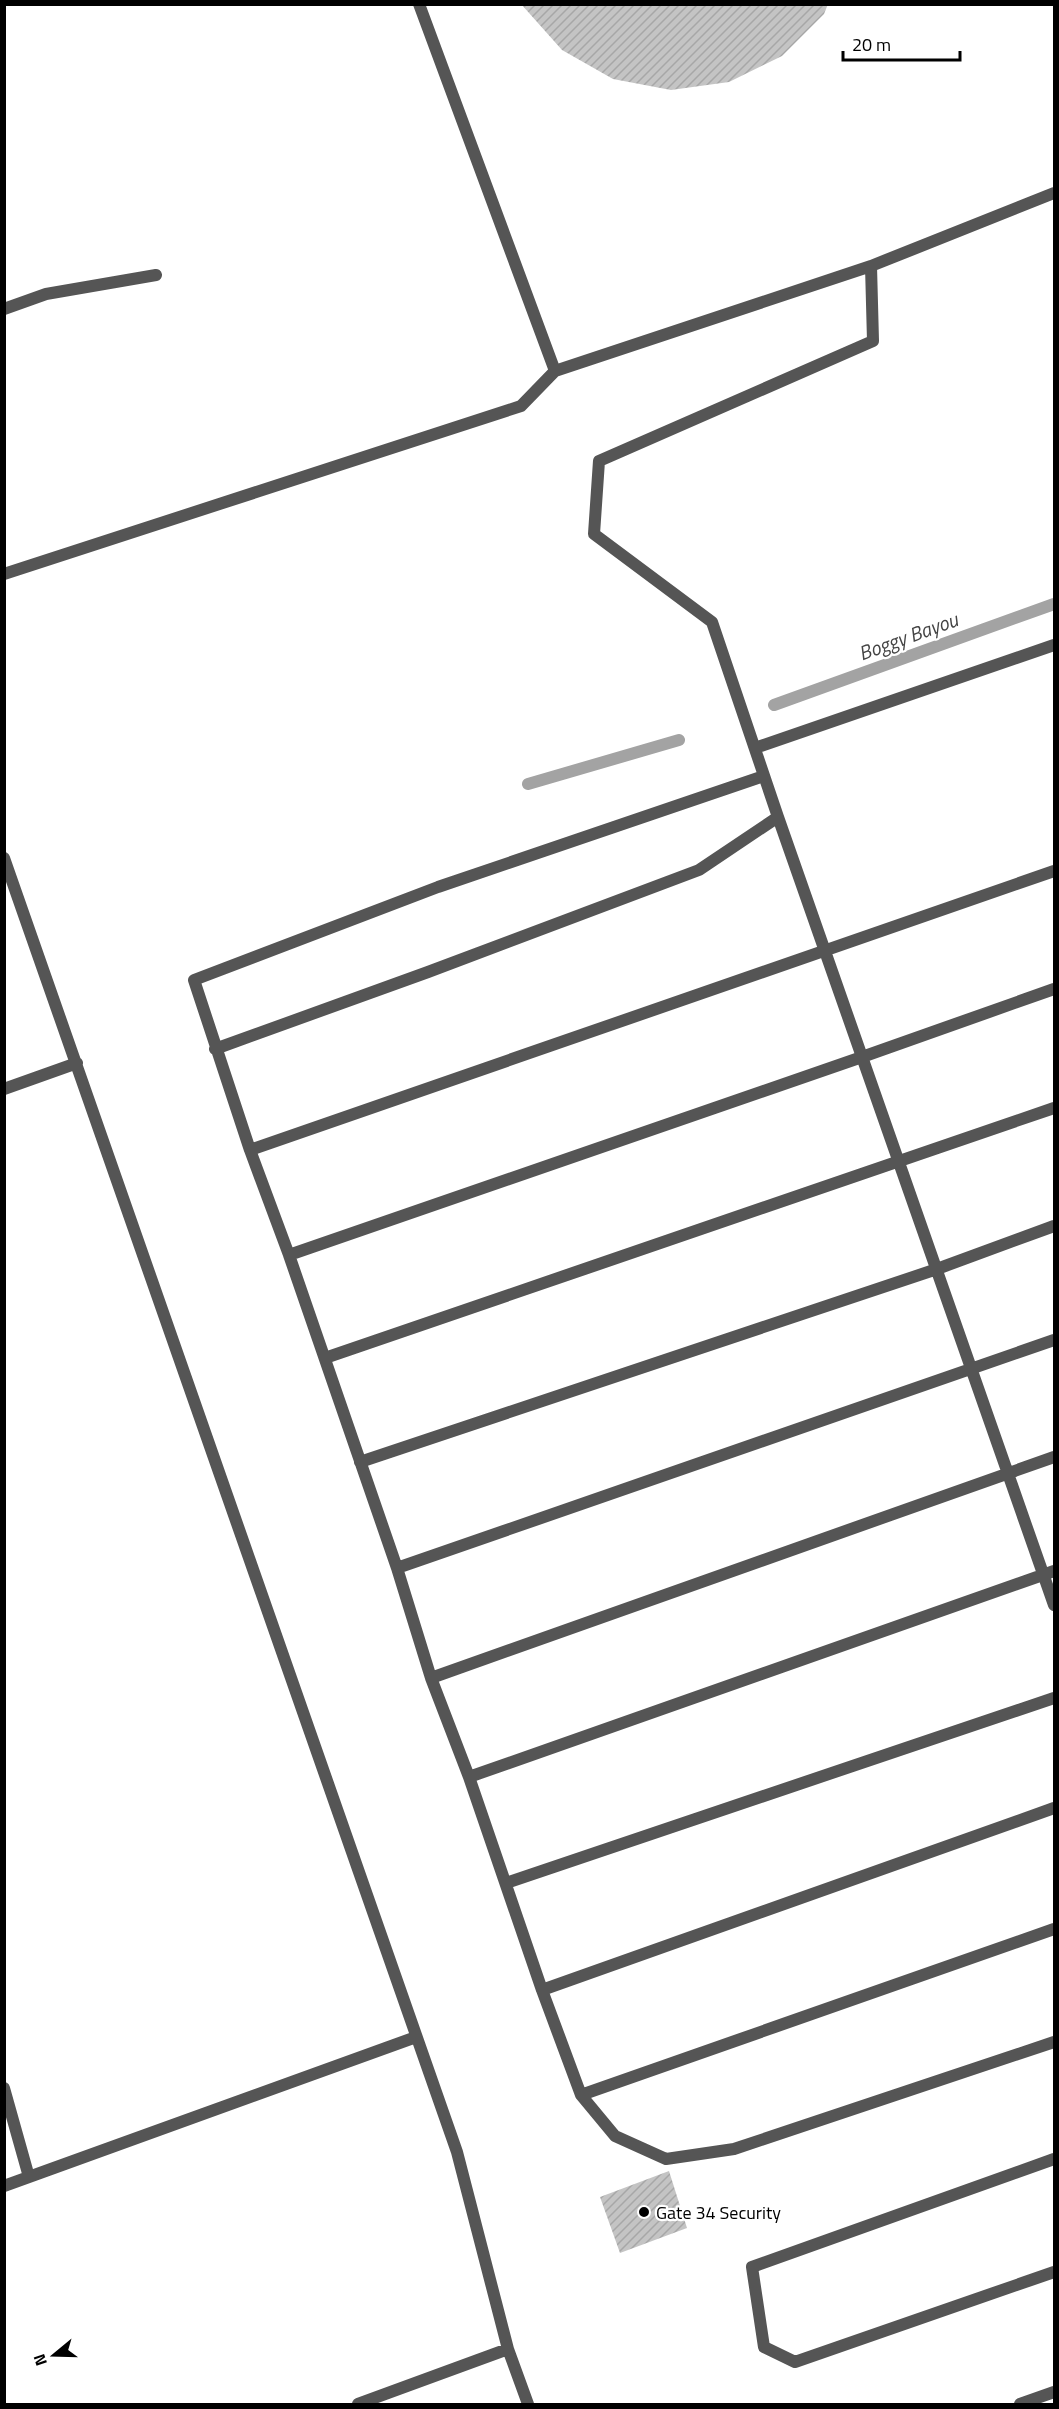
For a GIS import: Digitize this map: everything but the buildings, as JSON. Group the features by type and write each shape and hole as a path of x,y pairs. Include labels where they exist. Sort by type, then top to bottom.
{"lane":[{"path":"419,4 555,371"},
{"path":"4,574 521,406 555,371 872,266 1054,193"},
{"path":"872,266 873,341 599,461 594,534 712,622 778,818 1008,1473 1049,1573 1054,1605"},
{"path":"4,309 46,294 156,275"},
{"path":"754,748 1054,645"},
{"path":"764,776 438,887 194,980 215,1049 397,1568 431,1678 469,1777 542,1990 581,2095 615,2136 666,2159 734,2149 1054,2042"},
{"path":"215,1049 699,870 778,818"},
{"path":"4,858 457,2152 507,2349 528,2404"},
{"path":"250,1150 1054,871"},
{"path":"289,1255 1054,989"},
{"path":"4,1089 76,1063"},
{"path":"325,1358 1054,1108"},
{"path":"360,1462 937,1269 1054,1226"},
{"path":"397,1568 1054,1340"},
{"path":"431,1678 1054,1457"},
{"path":"469,1777 1049,1573"},
{"path":"506,1883 1054,1698"},
{"path":"542,1990 1054,1808"},
{"path":"581,2095 1054,1929"},
{"path":"4,2186 417,2037"},
{"path":"4,2088 29,2177"},
{"path":"1054,2159 752,2267 764,2347 795,2362 1054,2272"},
{"path":"358,2404 507,2349"},
{"path":"1020,2404 1054,2392"}],"waterway":[{"name":"Boggy Bayou","path":"774,705 1054,604"},
{"name":"Boggy Bayou","path":"528,784 679,740"}],"place":[{"name":"Gate 34 Security","path":"644,2212"}]}
